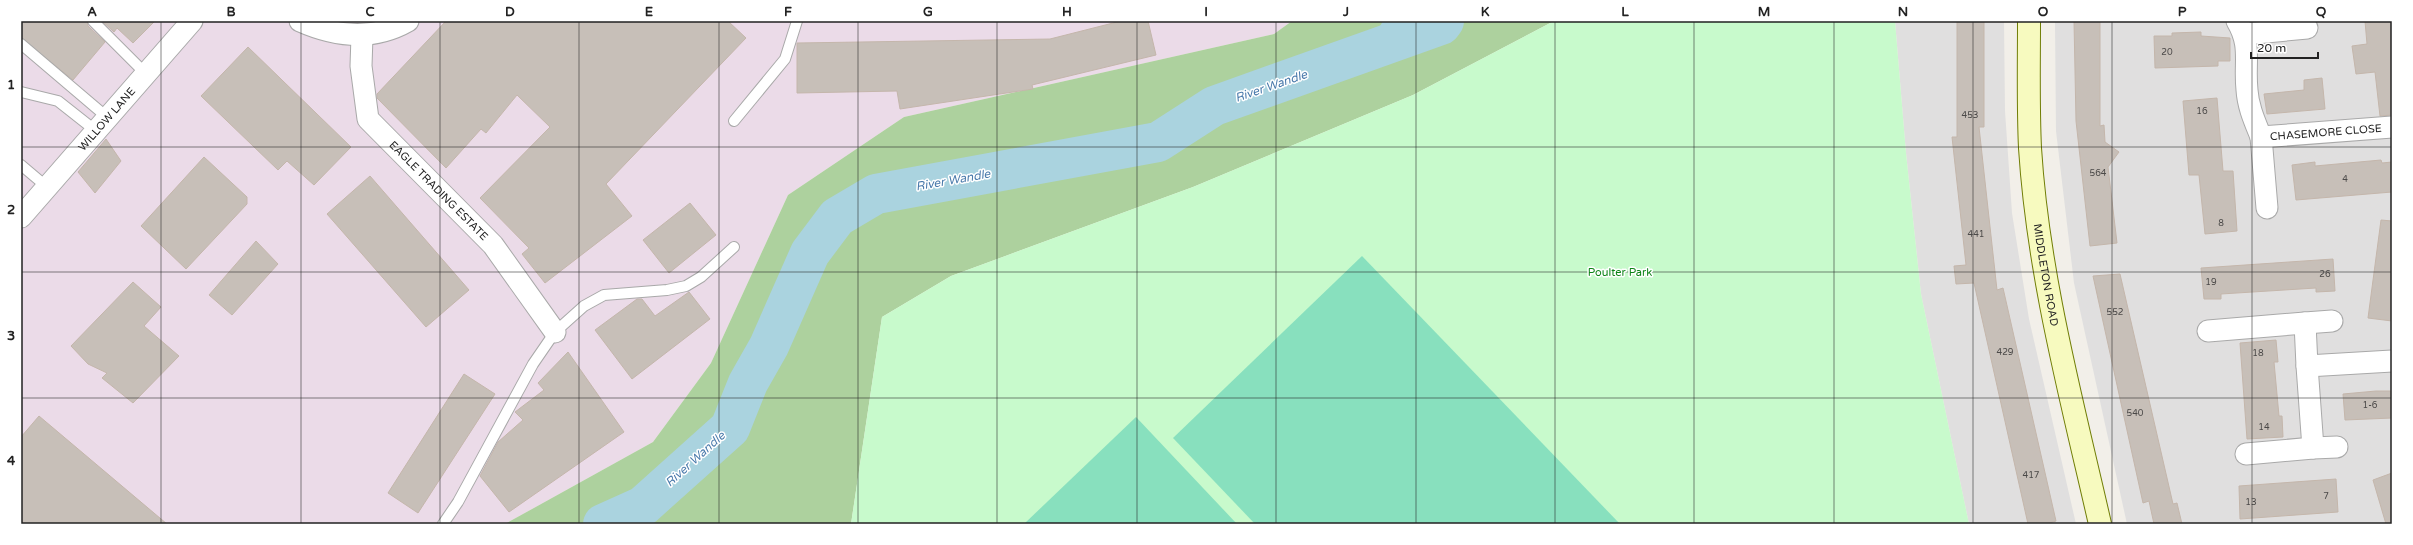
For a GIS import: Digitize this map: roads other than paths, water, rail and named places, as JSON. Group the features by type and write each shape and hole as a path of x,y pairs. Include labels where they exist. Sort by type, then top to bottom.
{"street":[{"name":"WILLOW LANE","path":"21,217 192,21"},
{"path":"300,21 322,30 362,36 384,32 408,21"},
{"name":"MIDDLETON ROAD","path":"2029,21 2030,148 2038,223 2050,297 2100,524"},
{"path":"2241,28 2307,28"},
{"name":"CHASEMORE CLOSE","path":"2241,28 2246,90 2250,110 2261,137 2392,127"},
{"name":"EAGLE TRADING ESTATE","path":"362,36 361,66 368,119 493,245 555,332"},
{"path":"2261,137 2267,208"},
{"path":"2208,331 2332,321"},
{"path":"2305,323 2313,448"},
{"path":"2307,366 2392,361"},
{"path":"2246,454 2337,447"}],"lane":[{"path":"93,21 146,74"},
{"path":"734,121 785,59 797,21"},
{"path":"21,44 102,124"},
{"path":"21,92 58,101 102,124"},
{"path":"21,165 47,187"},
{"path":"443,524 458,502 533,364 555,332 584,306 604,295 667,290 686,286 701,278 734,247"}],"waterway":[{"path":"1370,51 1387,21"},
{"name":"River Wandle","path":"603,524 643,506 730,428 748,383 769,346 810,253 837,217 876,194 1158,142 1214,106 1441,25 1444,21"}],"park label":[{"name":"Poulter Park","path":"1620,272"}]}
